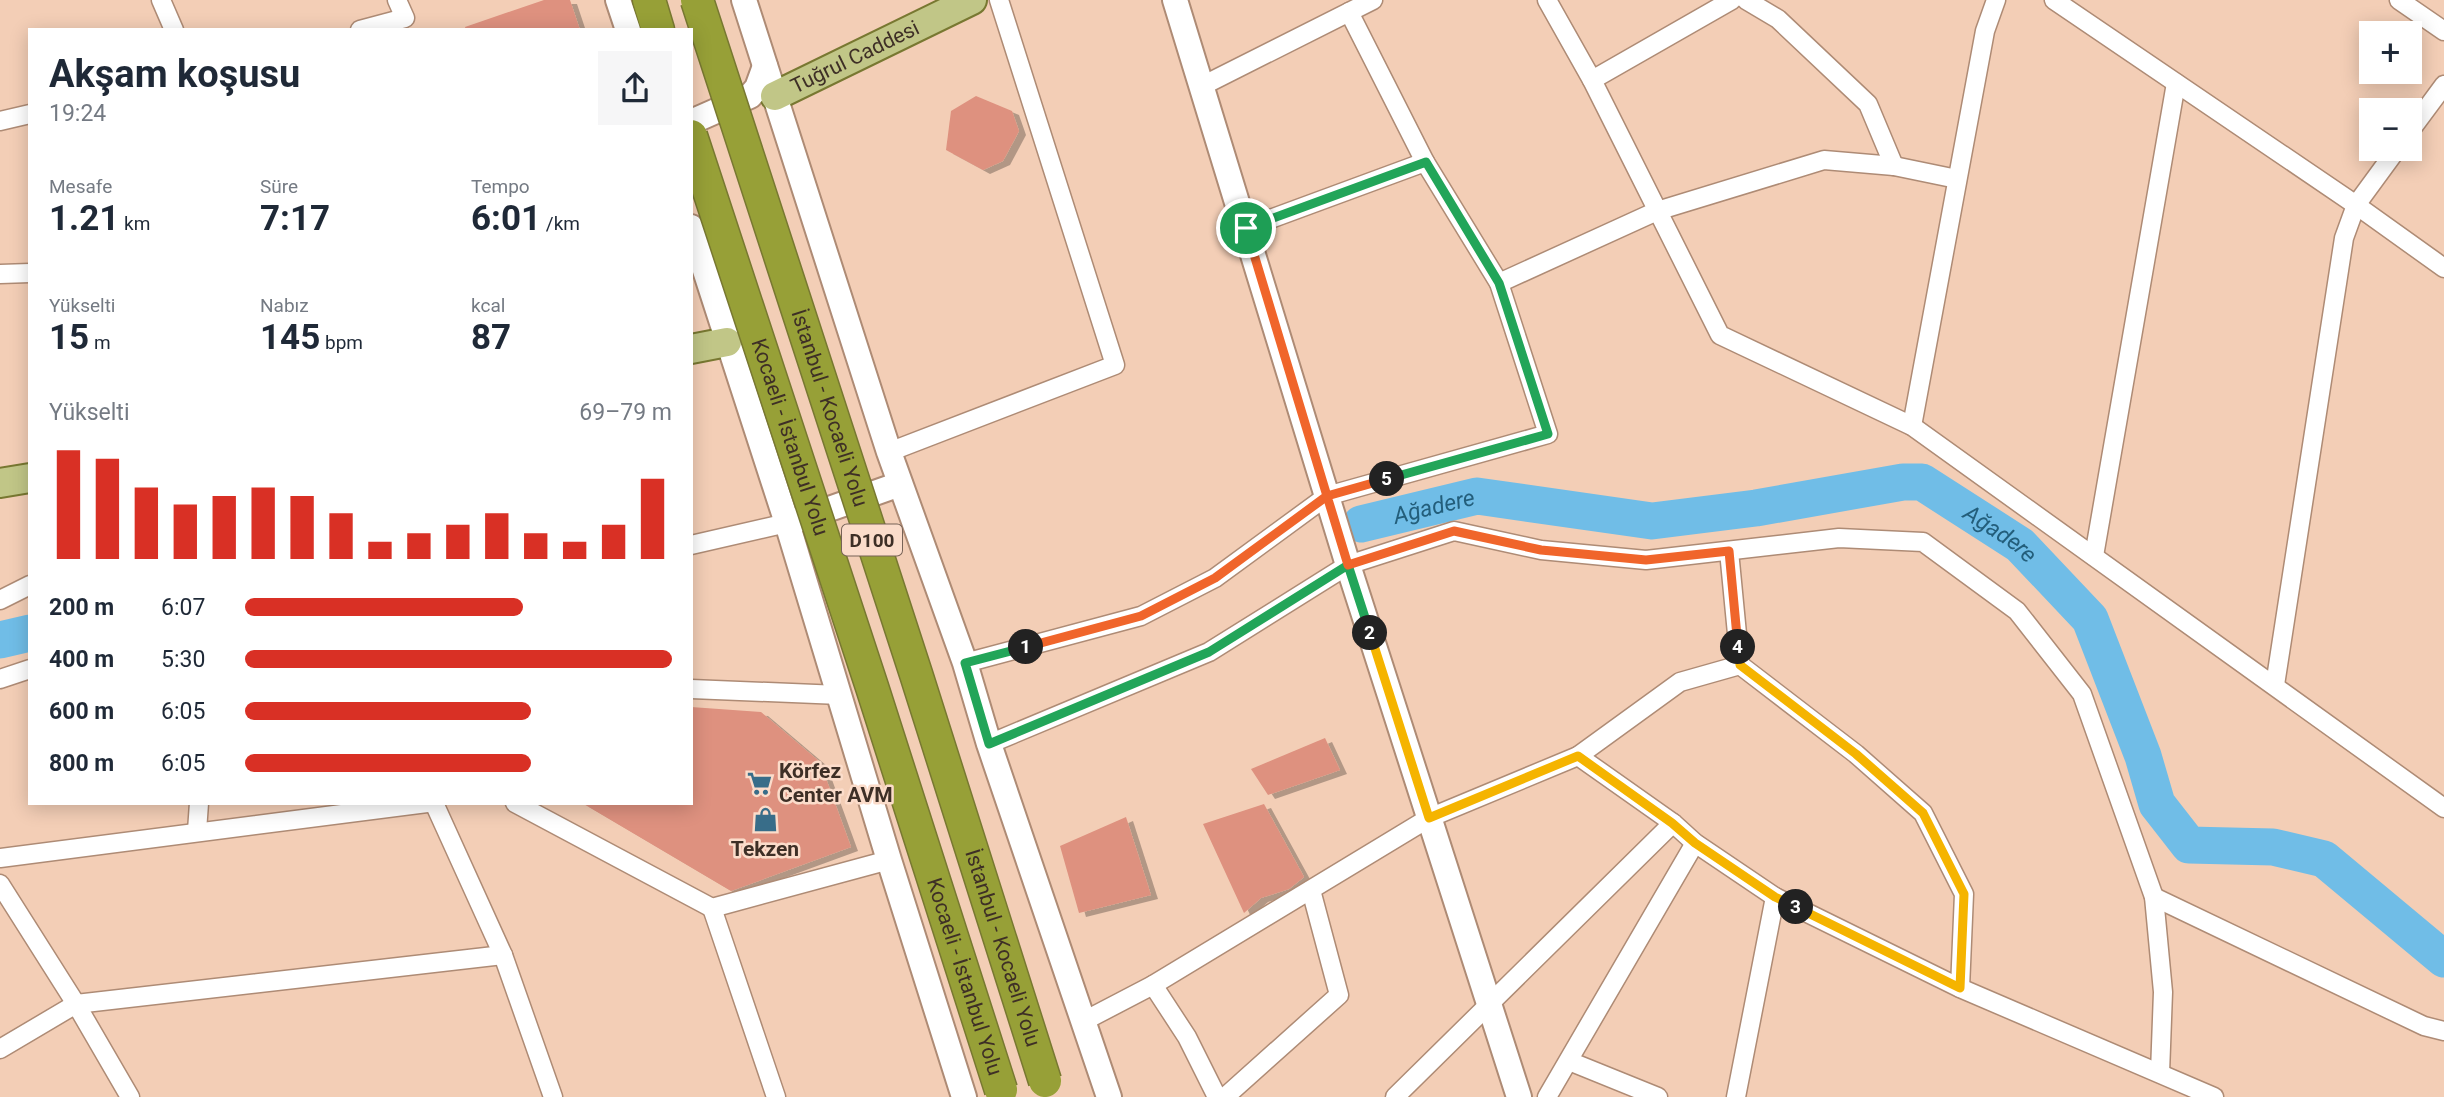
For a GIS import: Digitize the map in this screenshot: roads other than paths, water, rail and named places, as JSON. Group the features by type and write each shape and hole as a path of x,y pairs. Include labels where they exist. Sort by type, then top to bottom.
{"highway":[{"path":"649,0 657,28"},
{"name":"İstanbul - Kocaeli Yolu","path":"697,0 916,674 1047,1089"},
{"name":"Kocaeli - İstanbul Yolu","path":"693,140 873,687 1003,1094"}],"main road":[{"path":"618,0 627,28"},
{"path":"744,0 889,453 965,663 989,744 1110,1097"},
{"name":"Tuğrul Caddesi","path":"775,96 972,0"},
{"path":"1175,0 1348,565 1519,1097"},
{"path":"693,121 750,96 757,88 765,66"},
{"path":"693,133 775,96"},
{"path":"693,233 787,523 964,1097"},
{"path":"693,349 727,342"},
{"path":"0,483 28,478"},
{"path":"787,523 900,484"}],"street":[{"path":"161,0 173,28"},
{"path":"376,28 407,24 397,0"},
{"path":"889,453 1115,365 999,0"},
{"path":"1202,86 1373,0"},
{"path":"1547,0 1592,80 1720,335 1912,426 2444,808"},
{"path":"1592,80 1732,0"},
{"path":"1746,0 1778,19 1868,104 1894,166"},
{"path":"1912,426 1985,31 1996,0"},
{"path":"2055,0 2444,268"},
{"path":"2399,0 2444,31"},
{"path":"965,663 1141,616 1215,578 1327,496 1548,434 1499,283 1426,162 1349,12"},
{"path":"2094,556 2176,83"},
{"path":"2422,115 2444,85"},
{"path":"0,121 28,114"},
{"path":"1499,283 1657,211 1825,160 1894,166 1957,179"},
{"path":"2275,685 2344,238 2356,205 2388,161"},
{"path":"1246,228 1426,162"},
{"path":"0,274 28,272"},
{"path":"693,545 787,523"},
{"path":"989,744 1209,652 1348,565 1454,531 1541,550 1646,560 1839,538 1923,542 2017,611 2082,694 2154,897 2163,992 2160,1073"},
{"path":"1729,551 1740,665 1856,754 1923,813 1964,894 1960,988"},
{"path":"0,600 28,586"},
{"path":"1084,1021 1153,985 1429,818 1578,756 1680,682 1740,665"},
{"path":"0,679 28,669"},
{"path":"693,689 840,695"},
{"path":"1578,756 1672,823 1695,843 1775,897 1960,988 2160,1073 2179,1090 2214,1097"},
{"path":"197,831 199,805"},
{"path":"0,858 411,805"},
{"path":"435,805 503,955 552,1097"},
{"path":"519,805 712,908 889,860"},
{"path":"1395,1097 1490,1006 1672,823"},
{"path":"1547,1097 1695,843"},
{"path":"0,884 76,1004 130,1097"},
{"path":"1225,1097 1339,995 1311,890"},
{"path":"1736,1097 1775,897"},
{"path":"2154,897 2424,1027 2444,1031"},
{"path":"712,908 776,1097"},
{"path":"0,1049 76,1004 503,955"},
{"path":"1153,985 1187,1037 1217,1097"},
{"path":"1569,1061 1658,1097"}],"waterway":[{"name":"Ağadere","path":"1361,524 1477,496 1652,521 1756,508 1903,482 1922,482 2020,545 2090,619 2143,756 2157,804 2189,845 2273,847 2324,859 2444,959"},
{"name":"Ağadere","path":"0,640 28,633"}],"place":[{"name":"Körfez Center AVM","path":"759,783"},
{"name":"Tekzen","path":"765,820"}]}
